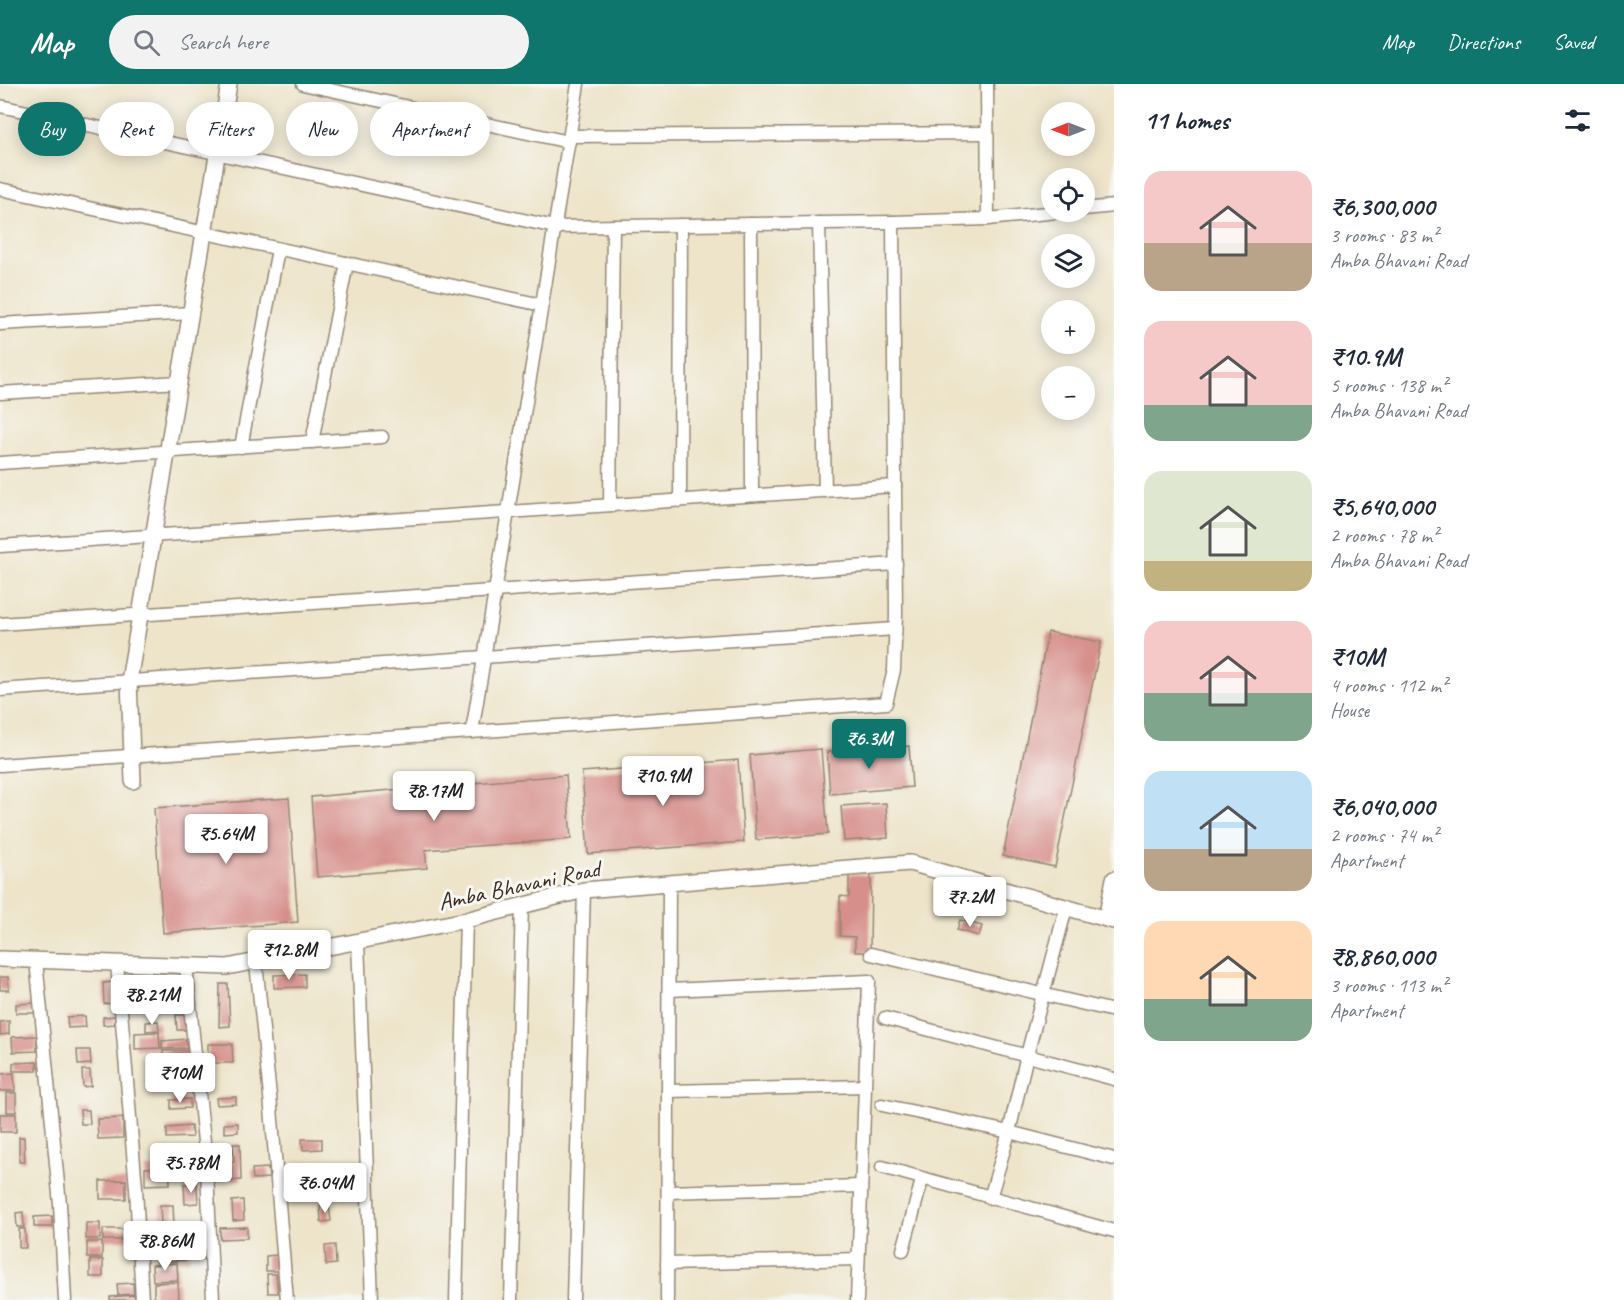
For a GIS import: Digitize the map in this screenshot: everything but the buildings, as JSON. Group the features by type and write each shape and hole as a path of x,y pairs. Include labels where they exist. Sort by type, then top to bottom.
{"street":[{"path":"226,102 229,84"},
{"path":"303,84 569,139 986,133"},
{"path":"472,732 578,84"},
{"path":"987,84 987,219"},
{"path":"0,106 186,145"},
{"path":"133,781 129,681 217,156"},
{"path":"236,156 555,227 893,222 987,219 1041,214"},
{"path":"0,189 542,305"},
{"path":"1095,208 1114,206"},
{"path":"0,765 886,703 894,670 896,629 893,222"},
{"path":"819,223 825,491"},
{"path":"752,224 752,495"},
{"path":"680,501 681,225"},
{"path":"610,505 613,226"},
{"path":"241,447 278,249"},
{"path":"312,442 347,263"},
{"path":"0,324 191,313"},
{"path":"0,393 179,381"},
{"path":"0,464 382,437"},
{"path":"0,546 895,486"},
{"path":"0,624 896,564"},
{"path":"0,690 896,629"},
{"name":"Amba Bhavani Road","path":"0,959 226,967 256,963 466,920 584,890 910,863 1110,920"},
{"path":"1110,920 1114,879"},
{"path":"667,1300 669,883"},
{"path":"573,1300 584,890"},
{"path":"511,1300 522,905"},
{"path":"990,1198 1066,908"},
{"path":"456,1300 466,920"},
{"path":"358,942 372,1300"},
{"path":"871,954 1114,1011"},
{"path":"36,960 60,1204 65,1300"},
{"path":"117,963 136,1188 142,1300"},
{"path":"256,963 287,1300"},
{"path":"186,966 207,1171 213,1300"},
{"path":"669,990 869,981 856,1300"},
{"path":"885,1018 1114,1079"},
{"path":"668,1090 865,1086"},
{"path":"882,1105 1009,1132 1114,1159"},
{"path":"882,1167 922,1180 1114,1231"},
{"path":"903,1250 922,1180"},
{"path":"668,1192 861,1186"},
{"path":"667,1264 858,1259"}]}
